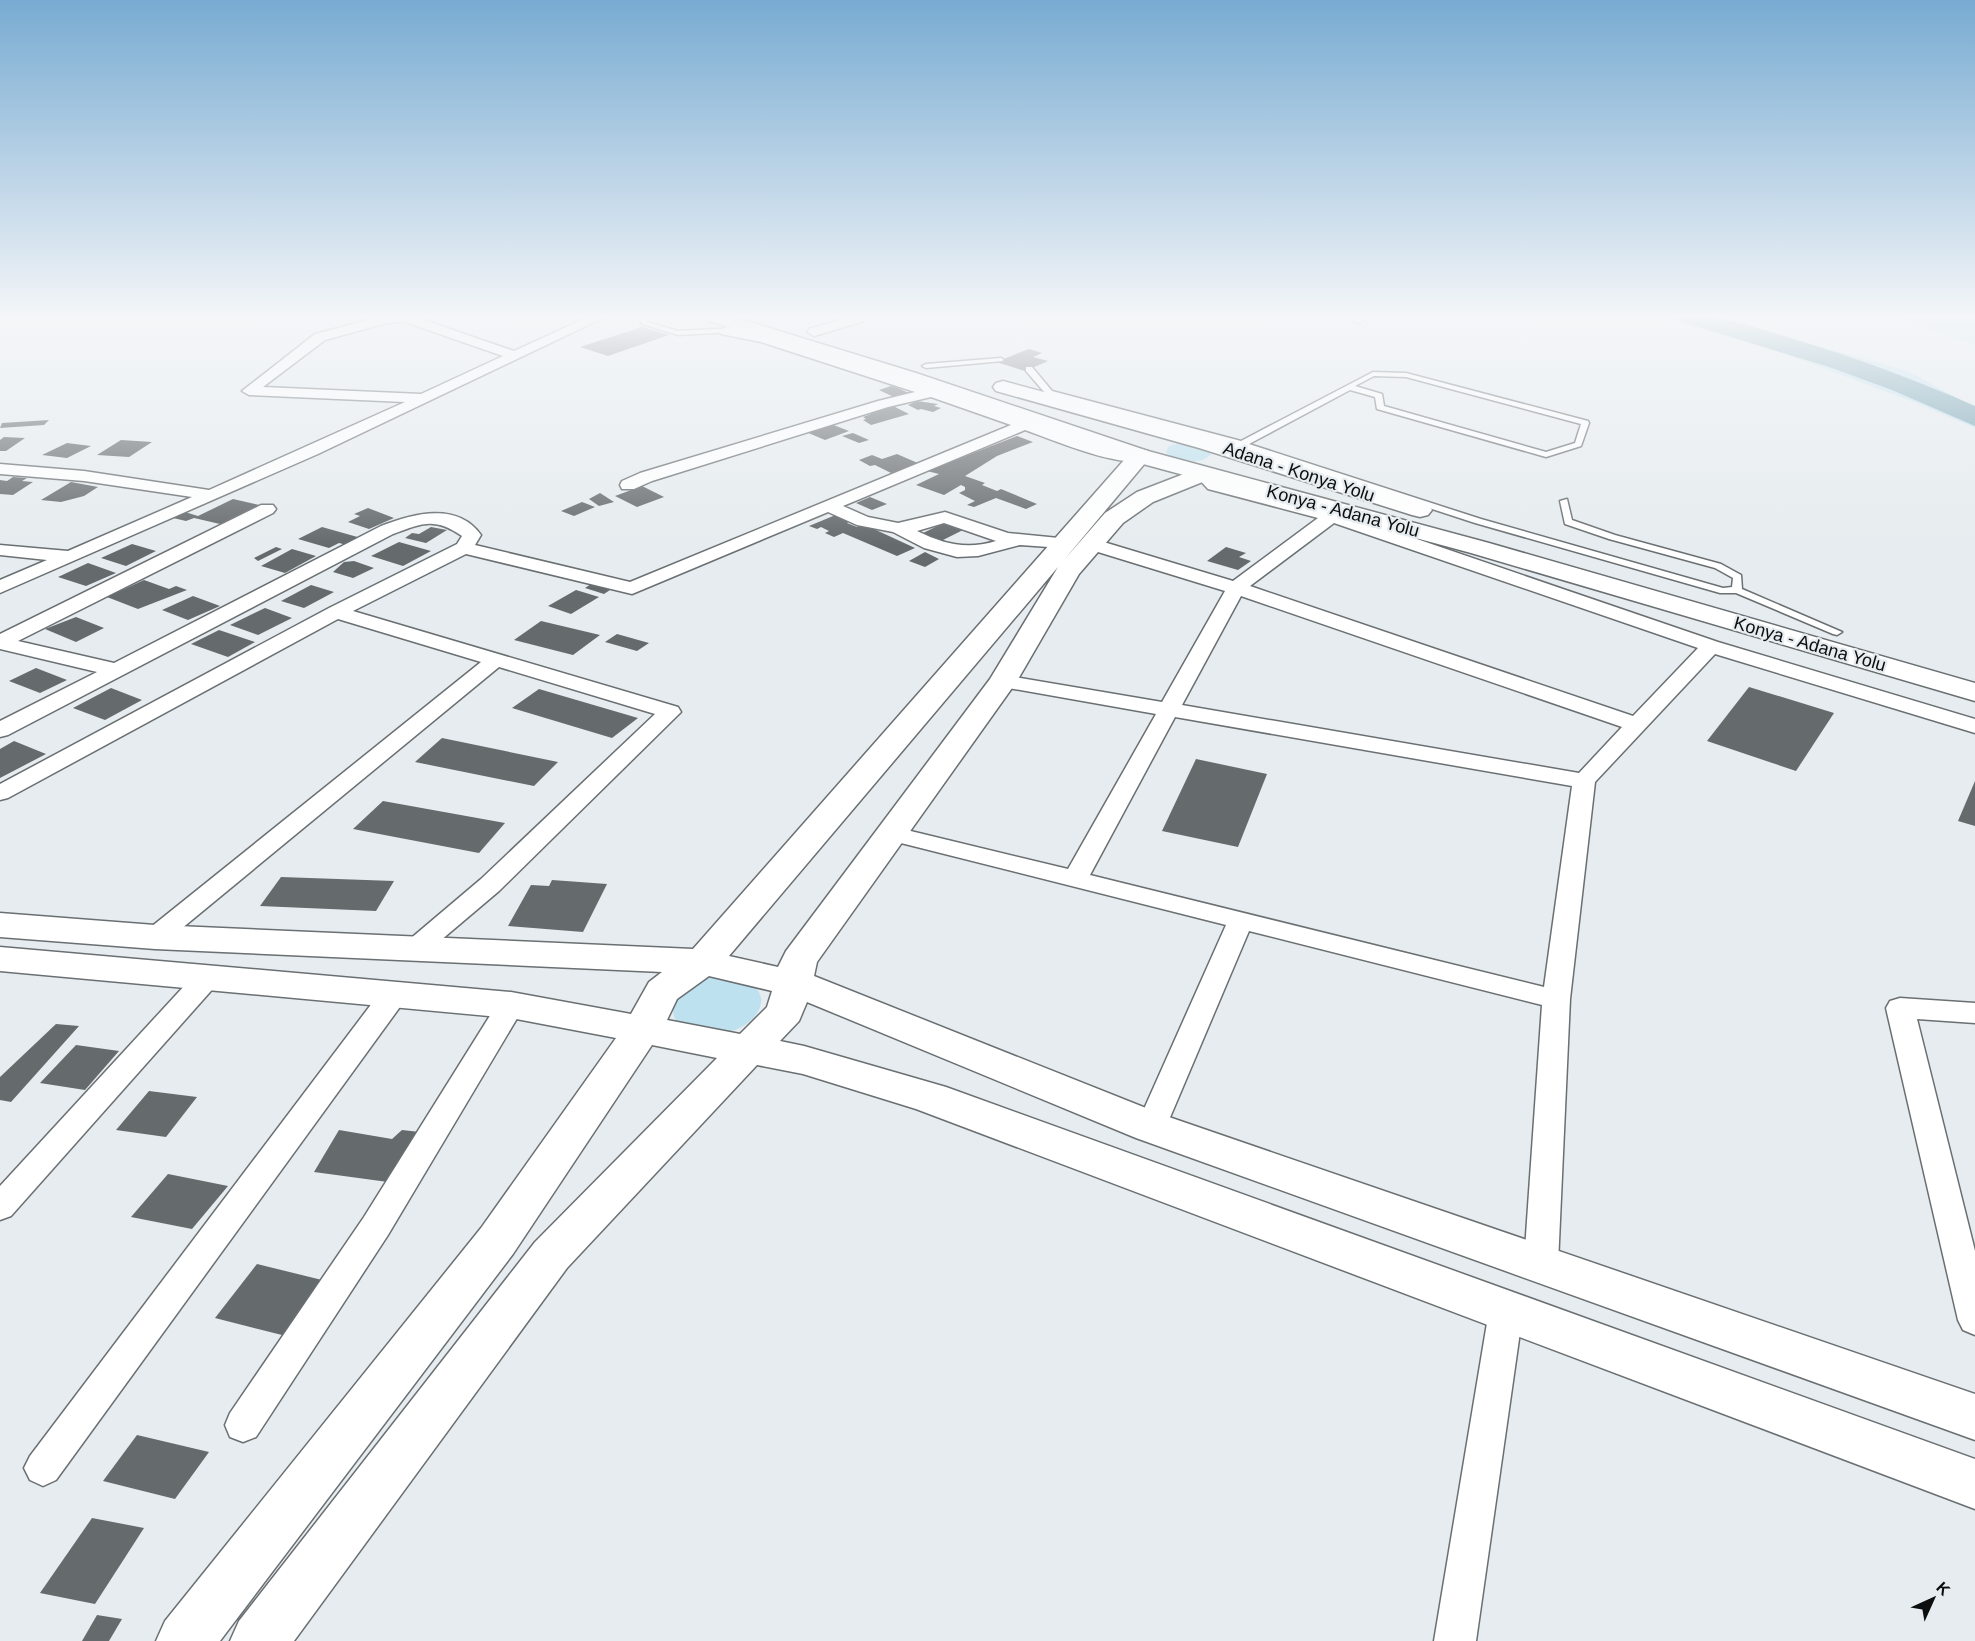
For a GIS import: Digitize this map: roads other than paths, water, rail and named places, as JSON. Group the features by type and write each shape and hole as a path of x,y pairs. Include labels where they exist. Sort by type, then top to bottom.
{"main road":[{"name":"Konya - Adana Yolu","path":"957,394 1140,456 1480,548 1975,692"},
{"name":"Adana - Konya Yolu","path":"1036,394 1171,433 1239,448 1506,537 1975,671"},
{"path":"185,1641 497,1241 643,1029 662,991 703,963 1077,544 1140,456 1171,433"},
{"path":"259,1641 551,1255 785,1012 799,960 1003,681 1068,571 1077,544 1145,497 1202,474 1239,448"},
{"path":"0,925 156,937 412,951 703,963 793,983 1151,1127 1975,1417"},
{"path":"0,959 511,1005 804,1060 931,1098 1975,1484"}],"street":[{"path":"314,394 425,398"},
{"path":"0,587 212,495 434,394"},
{"path":"628,485 655,474 883,404 926,394"},
{"path":"937,394 1109,454 1140,456"},
{"path":"464,548 632,588 1026,424"},
{"path":"0,470 84,476 212,495"},
{"path":"1202,474 1214,485 1332,516 1711,646 1975,726"},
{"path":"828,506 863,520 898,528 920,540 963,552 987,549 1019,539"},
{"path":"0,642 267,509"},
{"path":"0,730 387,530 424,516 456,522 472,535 464,548 336,612 0,793"},
{"path":"1075,879 1236,588 1332,516"},
{"path":"898,528 945,517 1006,538 1077,544 1236,588 1637,725"},
{"path":"0,550 70,557"},
{"path":"336,612 670,712 490,885 412,951"},
{"path":"0,642 117,669"},
{"path":"1540,1264 1556,999 1584,781 1711,646"},
{"path":"156,937 496,660"},
{"path":"1003,681 1584,781"},
{"path":"890,833 1556,999"},
{"path":"1151,1127 1241,920"},
{"path":"0,1207 208,977"},
{"path":"43,1468 395,993"},
{"path":"243,1425 376,1226 511,1005"},
{"path":"1975,1013 1900,1008 1975,1320"},
{"path":"1455,1641 1506,1311"}],"lane":[{"path":"1050,394 1054,398 1239,448 1723,591 1737,590 1837,632"},
{"path":"1239,448 1336,394"},
{"path":"1371,394 1379,396 1380,407 1546,455 1578,444 1585,423 1475,394"},
{"path":"1564,501 1568,522 1612,537 1718,566 1738,577 1737,590"}],"waterway":[{"path":"1923,394 1975,417"}]}
